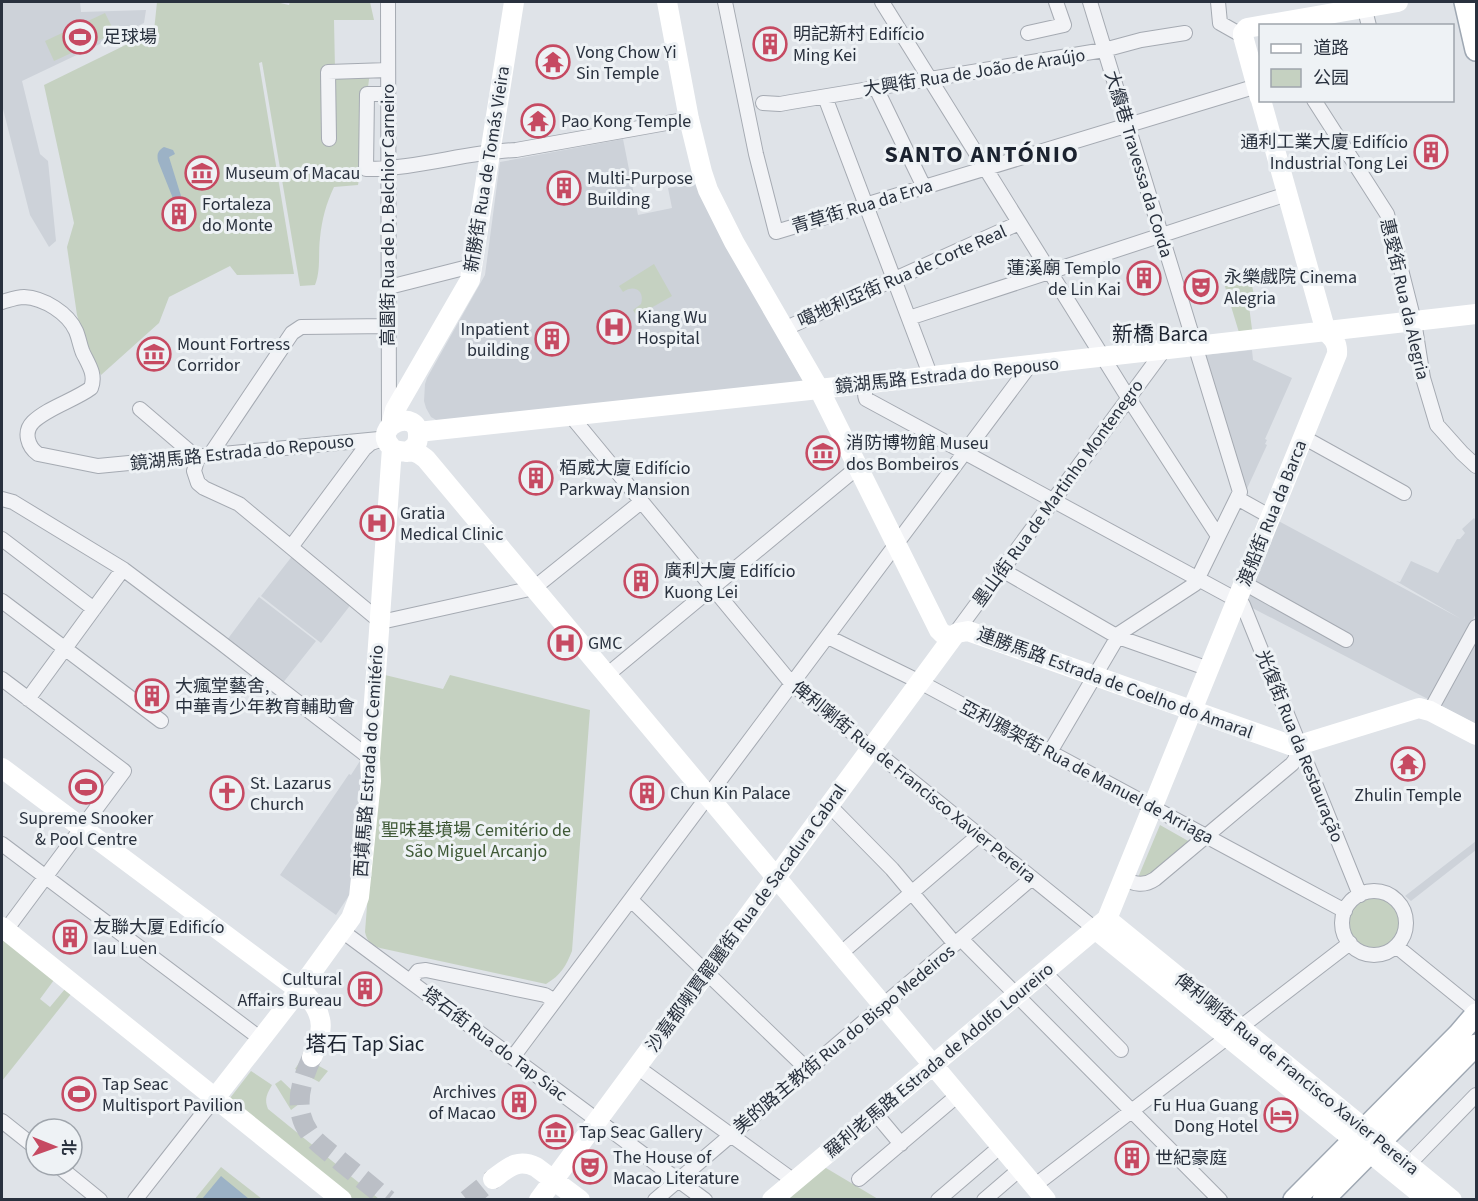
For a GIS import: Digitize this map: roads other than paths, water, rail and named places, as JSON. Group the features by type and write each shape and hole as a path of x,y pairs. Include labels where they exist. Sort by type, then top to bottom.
{"main road":[{"path":"1465,2 1476,50"},
{"path":"1294,1200 1458,1035 1476,1013"},
{"path":"1323,1200 1476,1045"}],"street":[{"name":"高園街 Rua de D. Belchior Carneiro","path":"388,2 389,326 392,439"},
{"name":"新勝街 Rua de Tomás Vieira","path":"379,621 395,410 468,284 514,2"},
{"name":"連勝馬路 Estrada de Coelho do Amaral","path":"667,2 689,119 708,190 734,242 819,389 939,630 953,637 968,632 1290,746 1303,754 1416,708 1430,711"},
{"name":"青草街 Rua da Erva","path":"725,2 756,154 776,232 1127,125 1259,95"},
{"path":"882,2 1102,357 1218,536"},
{"path":"1028,33 1064,25 1056,2"},
{"name":"大纜巷 Travessa da Corda","path":"1090,2 1240,492 1237,498"},
{"path":"1218,2 1220,23 1243,36 1245,30 1250,26 1259,25"},
{"path":"1286,23 1366,11 1398,2"},
{"name":"大興街 Rua de João de Araújo","path":"763,103 780,104 825,97 1104,50 1141,40 1185,33"},
{"name":"渡船街 Rua da Barca","path":"1243,36 1259,92"},
{"path":"329,139 328,72 388,70"},
{"path":"876,88 924,187"},
{"path":"388,94 367,94 366,169 388,169 491,151 516,150 689,119"},
{"path":"825,97 931,377"},
{"name":"渡船街 Rua da Barca","path":"1094,922 1124,878 1337,354 1336,342 1326,332 1262,102"},
{"name":"惠愛街 Rua da Alegria","path":"1315,102 1387,214 1414,321 1423,378 1437,425 1476,466"},
{"path":"909,318 1287,194"},
{"name":"噶地利亞街 Rua de Corte Real","path":"784,329 1019,223"},
{"path":"389,287 472,266"},
{"name":"鏡湖馬路 Estrada do Repouso","path":"2,302 21,297 33,298 63,314 76,330 82,351 92,371 91,388 34,421 28,433 28,439 33,450 38,454 98,466 392,439"},
{"name":"鏡湖馬路 Estrada do Repouso","path":"418,432 931,377 1476,314"},
{"path":"389,326 301,327 296,329 197,460 194,471 198,483 204,488 239,504 379,621 534,588 641,502"},
{"name":"墨山街 Rua de Martinho Montenegro","path":"953,637 1164,350"},
{"path":"513,1057 1030,365"},
{"path":"871,383 866,388 866,399 1198,578 1241,591 1346,640"},
{"path":"140,409 202,456"},
{"name":"俾利喇街 Rua de Francisco Xavier Pereira","path":"571,416 792,684 1032,878 1094,922 1359,1133 1428,1200"},
{"path":"291,547 366,446 376,441 392,439 411,449 416,444 418,432 407,421 399,421 392,439"},
{"path":"431,465 427,454 429,443 436,434 446,429"},
{"path":"1303,437 1404,494"},
{"path":"392,439 422,455 431,465 1040,1193 1132,1111 1350,943"},
{"path":"607,675 858,467"},
{"path":"1050,752 1120,633 1195,584 1237,498 1271,517"},
{"path":"2,499 13,502 123,569 370,758"},
{"path":"2,539 94,609"},
{"path":"28,699 123,569"},
{"path":"1002,570 1118,637 1209,669"},
{"name":"光復街 Rua da Restauração","path":"1241,591 1243,605 1360,895"},
{"path":"2,601 161,721"},
{"name":"西墳馬路 Estrada do Cemitério","path":"215,1098 342,931 351,918 359,897 370,781 379,621"},
{"path":"1476,627 1430,711 1476,735"},
{"name":"亞利鴉架街 Rua de Manuel de Arriaga","path":"828,637 920,682 1345,912"},
{"name":"沙嘉都喇賈罷麗街 Rua de Sacadura Cabral","path":"539,1200 953,637"},
{"path":"2,679 124,771 4,929 342,1200"},
{"path":"1124,878 1139,884 1155,879 1303,754"},
{"path":"2,768 307,996 315,1006 321,1022 320,1039 312,1057"},
{"path":"829,805 892,869 958,942 1016,995 1220,1200"},
{"path":"840,954 979,835"},
{"path":"2,844 261,1039"},
{"name":"美的路主教街 Rua do Bispo Medeiros","path":"655,1200 1032,878"},
{"path":"1373,891 1383,892 1400,904 1405,914 1404,934 1391,950 1371,955 1360,952 1346,937 1343,927 1345,912 1350,902 1360,895 1373,891"},
{"path":"631,900 808,1070"},
{"name":"羅利老馬路 Estrada de Adolfo Loureiro","path":"772,1200 1044,972 1094,922"},
{"name":"塔石街 Rua do Tap Siac","path":"342,931 705,1200"},
{"path":"1396,946 1476,1013"},
{"path":"410,981 417,972 424,969 546,995 555,1001"},
{"path":"1044,972 1121,1050"},
{"path":"282,1011 292,1005 303,1005 313,1009 321,1022"},
{"path":"637,1066 794,1182"},
{"path":"859,1179 958,1095"},
{"path":"1409,1164 1476,1095"},
{"path":"135,1200 215,1098"},
{"path":"875,1113 901,1144"},
{"path":"2,1121 24,1138"},
{"path":"938,1200 1001,1146"},
{"name":"俾利喇街 Rua de Francisco Xavier Pereira","path":"1375,1147 1409,1164 1452,1200"},
{"path":"493,1179 509,1167 524,1163 536,1167 580,1200"},
{"path":"984,1200 1020,1169"},
{"path":"72,1177 100,1200"}],"water":[{"path":"164,147 173,150 175,154 169,157 186,212 191,211 190,219 187,221 180,216 158,161 158,153"},
{"path":"221,1176 249,1199 202,1199"}],"tunnel":[{"path":"312,1057 301,1089 300,1100 300,1110 307,1130 321,1146 388,1200"},
{"path":"467,1200 493,1179"}],"place":[{"name":"足球場","path":"80,37"},
{"name":"明記新村 Edifício Ming Kei","path":"770,44"},
{"name":"Vong Chow Yi Sin Temple","path":"553,62"},
{"name":"Pao Kong Temple","path":"538,121"},
{"name":"通利工業大廈 Edifício Industrial Tong Lei","path":"1431,152"},
{"name":"Museum of Macau","path":"202,173"},
{"name":"Multi-Purpose Building","path":"564,188"},
{"name":"Fortaleza do Monte","path":"179,214"},
{"name":"蓮溪廟 Templo de Lin Kai","path":"1144,278"},
{"name":"永樂戲院 Cinema Alegria","path":"1201,287"},
{"name":"Kiang Wu Hospital","path":"614,327"},
{"name":"Inpatient building","path":"552,339"},
{"name":"Mount Fortress Corridor","path":"154,354"},
{"name":"消防博物館 Museu dos Bombeiros","path":"823,453"},
{"name":"栢威大廈 Edifício Parkway Mansion","path":"536,478"},
{"name":"Gratia Medical Clinic","path":"377,523"},
{"name":"廣利大廈 Edifício Kuong Lei","path":"641,581"},
{"name":"GMC","path":"565,643"},
{"name":"大瘋堂藝舍, 中華青少年教育輔助會","path":"152,696"},
{"name":"Zhulin Temple","path":"1408,764"},
{"name":"Supreme Snooker & Pool Centre","path":"86,787"},
{"name":"St. Lazarus Church","path":"227,793"},
{"name":"Chun Kin Palace","path":"647,793"},
{"name":"友聯大厦 Edificío Iau Luen","path":"70,937"},
{"name":"Cultural Affairs Bureau","path":"365,989"},
{"name":"Tap Seac Multisport Pavilion","path":"79,1094"},
{"name":"Archives of Macao","path":"519,1102"},
{"name":"Fu Hua Guang Dong Hotel","path":"1281,1115"},
{"name":"Tap Seac Gallery","path":"556,1132"},
{"name":"世紀豪庭","path":"1132,1158"},
{"name":"The House of Macao Literature","path":"590,1167"}],"district":[{"name":"SANTO ANTÓNIO","path":"982,154"},
{"name":"新橋 Barca","path":"1160,334"},
{"name":"塔石 Tap Siac","path":"365,1044"}],"park label":[{"name":"聖味基墳場 Cemitério de São Miguel Arcanjo","path":"476,840"}]}
